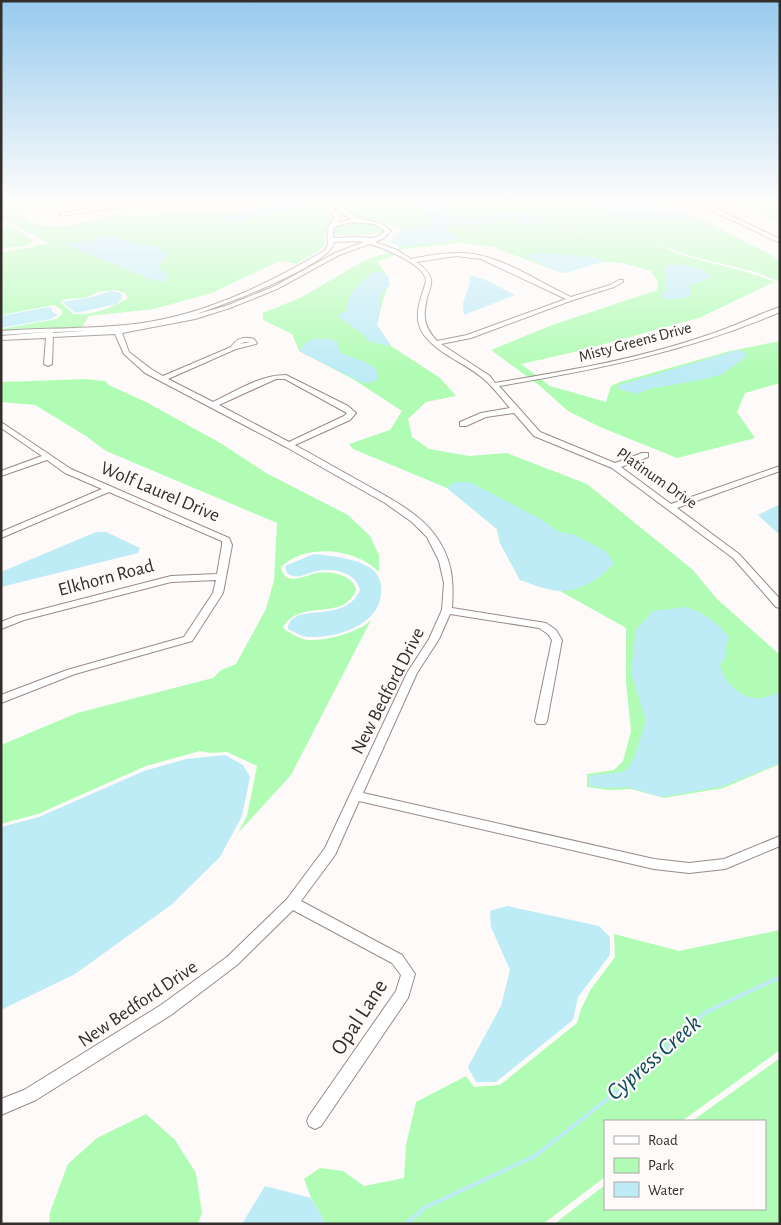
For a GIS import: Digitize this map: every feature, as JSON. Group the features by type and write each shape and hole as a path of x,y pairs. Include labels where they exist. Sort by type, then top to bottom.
{"street":[{"path":"117,330 160,321 217,305 267,285 315,259"},
{"path":"1,334 117,330 164,325 228,307 275,288 328,259"},
{"path":"411,260 417,259"},
{"path":"485,259 571,299"},
{"name":"Platinum Drive","path":"411,260 428,277 429,284 421,308 420,318 425,331 435,344 485,376 532,430 539,435 615,466 739,559 780,605"},
{"path":"304,266 312,268"},
{"path":"435,344 469,337 571,299 612,286 621,281"},
{"name":"Misty Greens Drive","path":"494,385 579,371 672,348 728,330 780,309"},
{"name":"New Bedford Drive","path":"1,1107 30,1095 166,1010 232,961 292,902 330,851 412,673 434,639 447,610 449,583 444,561 431,536 415,520 388,501 289,445 161,379 126,353 117,330"},
{"path":"1,338 49,332"},
{"path":"48,364 49,332"},
{"path":"161,379 234,348"},
{"path":"213,405 266,380 286,378 346,408 352,414 289,445"},
{"path":"463,424 484,416 515,410"},
{"name":"Wolf Laurel Drive","path":"1,424 68,471 107,490 226,540 227,545 218,593 188,639 71,672 1,699"},
{"path":"615,466 644,455"},
{"path":"1,474 47,457"},
{"path":"670,507 780,468"},
{"path":"1,535 107,490"},
{"name":"Elkhorn Road","path":"1,626 20,618 171,579 222,577"},
{"path":"447,610 542,625 552,632 557,640 541,721"},
{"path":"356,796 654,864 689,868 725,864 780,841"},
{"name":"Opal Lane","path":"292,902 397,959 408,974 403,993 315,1121"}],"green space":[{"path":"1,259 304,259 296,264 277,262 212,293 154,309 89,316 82,327 1,332 1,329 56,319 62,314 62,310 54,305 1,315","holes":["116,290 125,293 128,298 109,308 88,314 74,314 60,302 66,299 85,298 98,292"]},
{"path":"384,259 377,262 386,274 389,284 377,325 391,346 440,378 456,396 426,402 408,419 412,437 429,449 469,456 507,453 587,484 693,570 717,599 780,655 780,764 723,788 664,798 631,789 609,790 587,787 587,774 614,770 623,761 631,731 626,682 626,628 560,591 520,580 500,543 497,529 447,488 353,449 349,444 390,430 402,411 353,379 299,351 292,334 263,320 263,313 302,297 365,260"},
{"path":"525,259 696,259 760,276 774,282 699,318 583,350 521,364 550,386 606,402 611,386 620,382 730,351 780,341 780,383 745,393 737,412 755,438 677,458 600,427 568,411 540,386 491,350 552,325 657,290 658,282 651,271 624,263 607,262 561,273"},
{"path":"703,259 777,259 780,262 780,282 756,272"},
{"path":"86,379 105,381 109,385 148,403 222,444 266,473 348,515 370,536 379,555 379,572 358,558 331,552 304,554 291,559 281,567 286,577 296,579 319,572 341,575 352,582 356,590 350,600 341,605 300,613 291,618 283,627 285,630 305,640 323,639 358,629 371,620 291,775 238,833 247,816 257,766 227,752 211,753 200,751 146,766 38,814 1,824 1,745 77,713 213,678 221,670 236,664 266,609 274,580 277,523 106,451 86,436 35,405 1,402 1,382"},
{"path":"780,930 780,1050 683,1120 604,1120 604,1178 543,1224 326,1224 311,1198 304,1179 320,1168 343,1171 364,1186 404,1178 406,1145 416,1102 466,1076 474,1087 500,1085 577,1023 581,1009 591,989 615,957 614,934 679,951"},
{"path":"780,1058 780,1224 554,1224 604,1186 604,1210 766,1210 766,1120 693,1120"},
{"path":"146,1114 175,1140 196,1173 202,1213 198,1224 49,1224 50,1212 68,1164 97,1138"}],"water":[{"path":"101,259 166,259 157,267 166,273 168,278 163,282 153,280"},
{"path":"531,259 599,259 606,261 568,272 561,273"},
{"path":"668,265 691,267 711,276 689,285 690,297 669,300 660,297 666,288 664,269"},
{"path":"374,272 383,272 388,276 390,285 381,294 379,301 381,307 377,325 391,346 370,342 363,334 337,316 346,311 353,292"},
{"path":"469,275 484,279 515,295 464,315 463,303 470,283"},
{"path":"110,291 121,293 122,297 117,304 76,313 62,302 92,297"},
{"path":"48,307 52,308 52,312 58,315 51,319 1,328 1,316"},
{"path":"312,339 331,339 337,342 340,352 365,362 374,368 378,372 377,380 368,383 361,382 299,351"},
{"path":"738,350 744,352 747,356 723,374 649,389 638,394 622,390 616,386"},
{"path":"455,482 470,482 542,520 559,532 575,535 605,551 614,563 591,583 576,589 551,590 520,580 500,543 497,529 447,488"},
{"path":"780,504 780,535 758,515"},
{"path":"96,532 106,532 140,548 138,553 1,587 1,572"},
{"path":"314,554 352,560 367,566 377,575 381,587 378,605 364,622 343,632 320,637 304,636 288,629 291,620 298,616 331,611 343,607 353,601 360,590 354,579 337,571 323,570 298,576 287,573 285,566"},
{"path":"686,607 710,619 729,637 725,659 720,664 724,676 733,687 744,695 757,698 780,692 780,763 723,786 662,797 627,787 589,786 589,776 621,772 628,767 632,762 646,722 631,672 636,630 653,611"},
{"path":"225,755 243,765 250,777 242,816 220,857 171,905 75,974 1,1010 1,827 39,817 144,771 186,759"},
{"path":"507,906 599,926 610,937 610,955 578,997 573,1020 496,1082 476,1082 468,1067 501,1006 510,970 491,927 490,911"},
{"path":"265,1186 311,1198 326,1224 242,1224"}],"waterway":[{"name":"Cypress Creek","path":"406,1224 424,1208 535,1156 619,1090 706,1012 780,977"}]}
